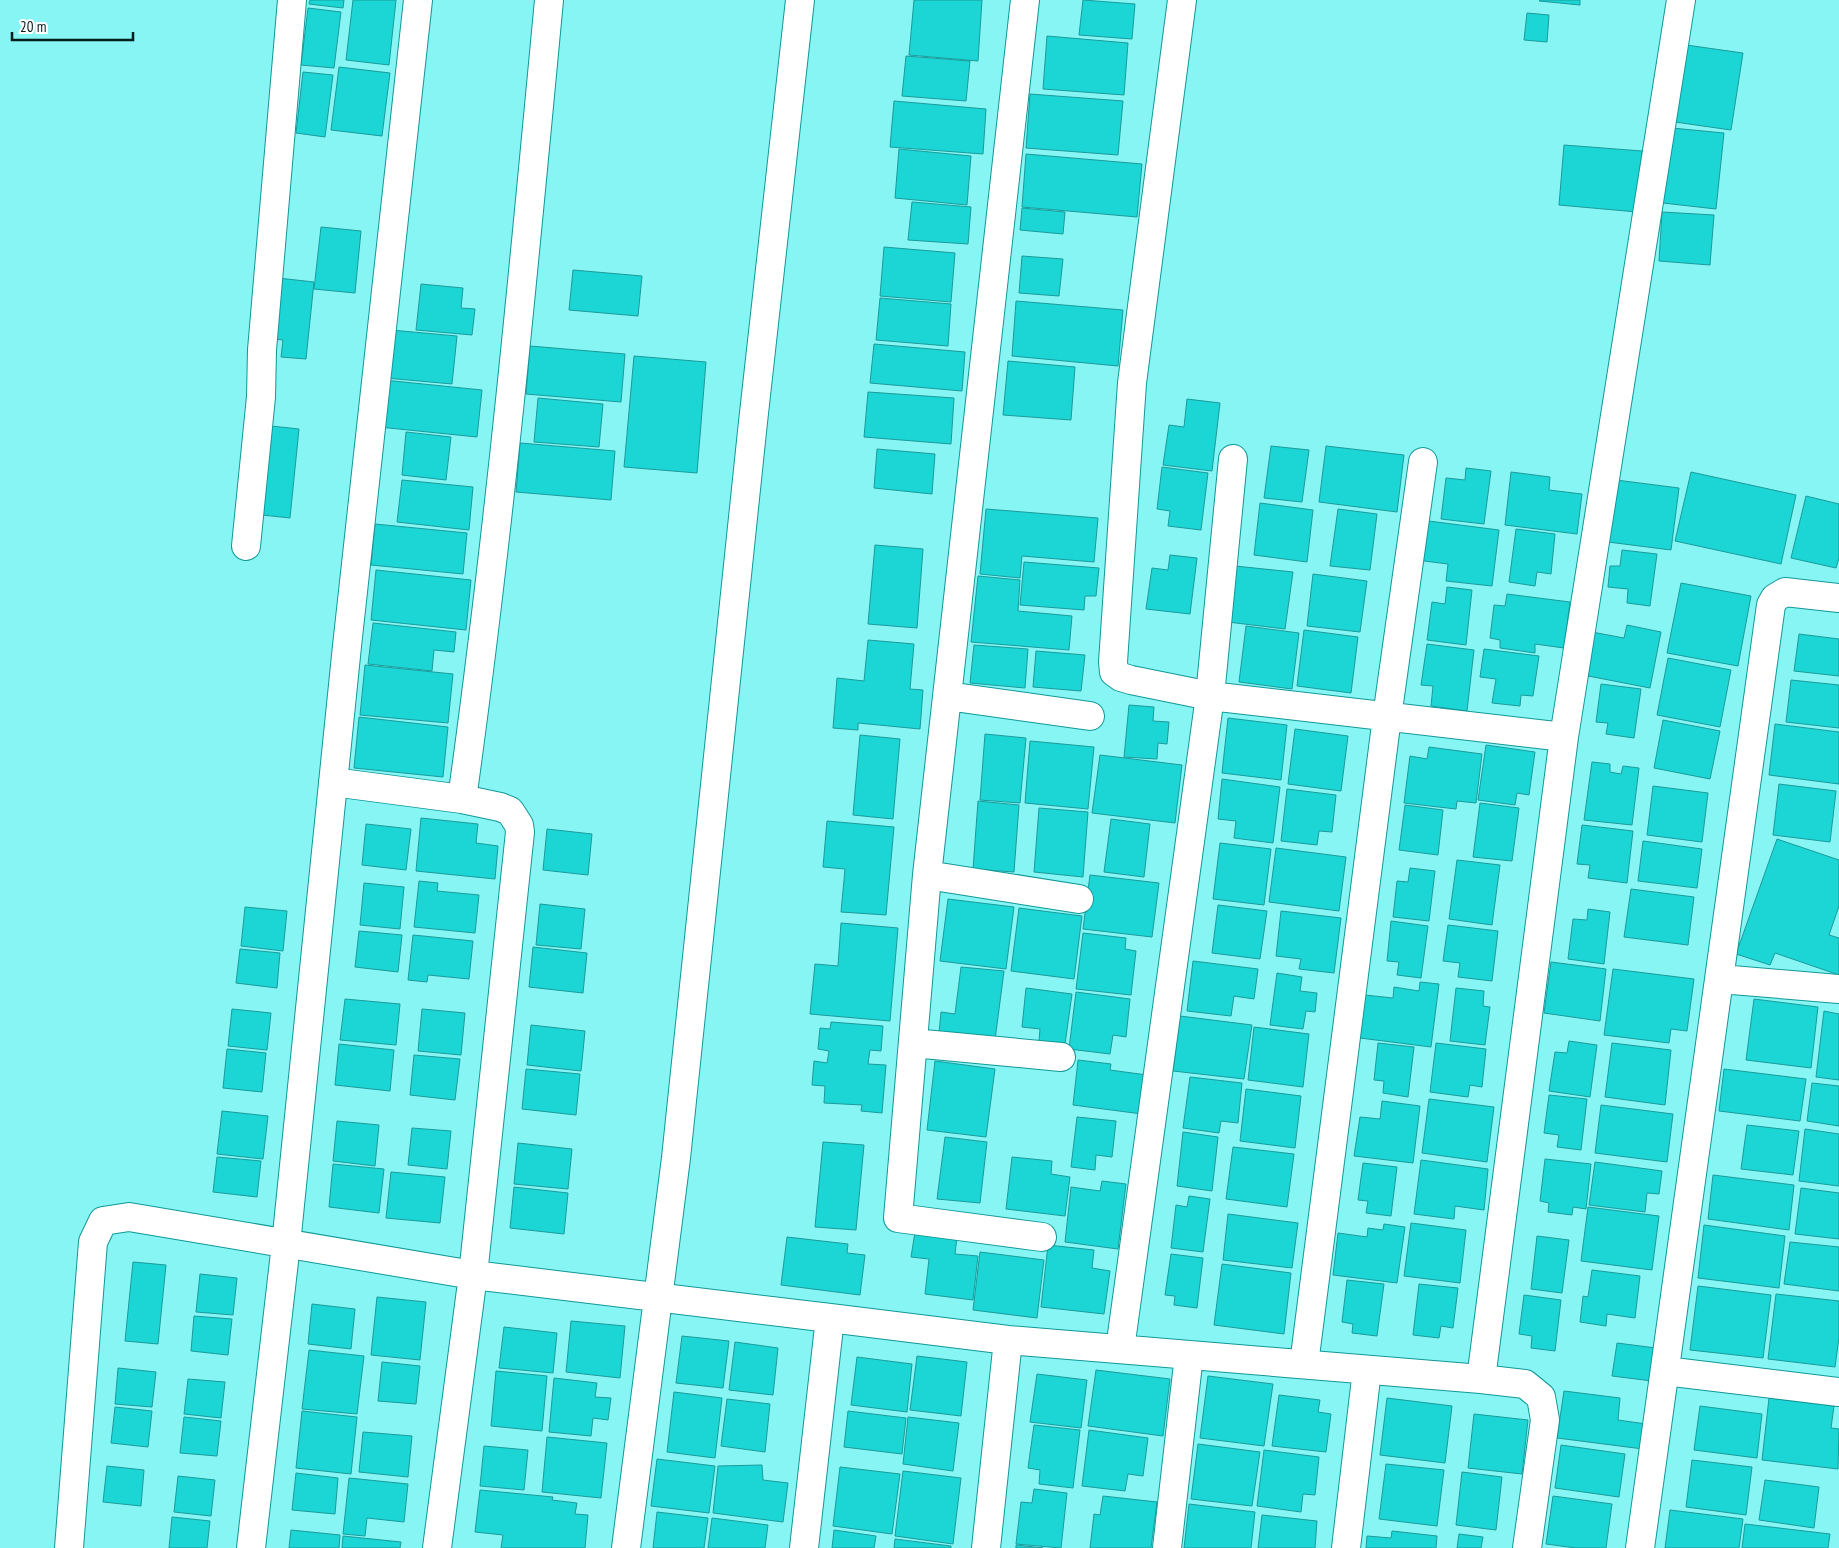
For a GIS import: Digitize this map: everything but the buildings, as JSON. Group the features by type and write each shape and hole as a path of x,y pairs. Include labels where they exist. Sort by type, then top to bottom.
{"street":[{"path":"246,546 261,397 262,350 292,0"},
{"path":"251,1548 286,1244 333,782 418,0"},
{"path":"462,799 481,659 528,220 549,0"},
{"path":"626,1548 676,1158 753,422 800,0"},
{"path":"1025,0 927,875 898,1218 1042,1237"},
{"path":"1182,0 1132,383 1113,662 1114,672 1121,677 1210,696 1564,736"},
{"path":"1481,1379 1564,736 1681,0"},
{"path":"1120,1349 1210,696 1233,459"},
{"path":"1304,1364 1387,716 1423,462"},
{"path":"1640,1548 1771,605 1775,598 1785,592 1839,598"},
{"path":"947,696 1090,716"},
{"path":"333,782 462,799 510,810 519,825 520,832 473,1275 437,1548"},
{"path":"927,875 1079,899"},
{"path":"1720,979 1839,989"},
{"path":"913,1043 1061,1057"},
{"path":"68,1548 92,1242 103,1222 129,1217 473,1275 1008,1340 1525,1384 1541,1397 1545,1420 1527,1548"},
{"path":"804,1548 830,1318"},
{"path":"986,1548 1008,1340"},
{"path":"1167,1548 1189,1355"},
{"path":"1346,1548 1367,1370"},
{"path":"1665,1371 1839,1392"}]}
